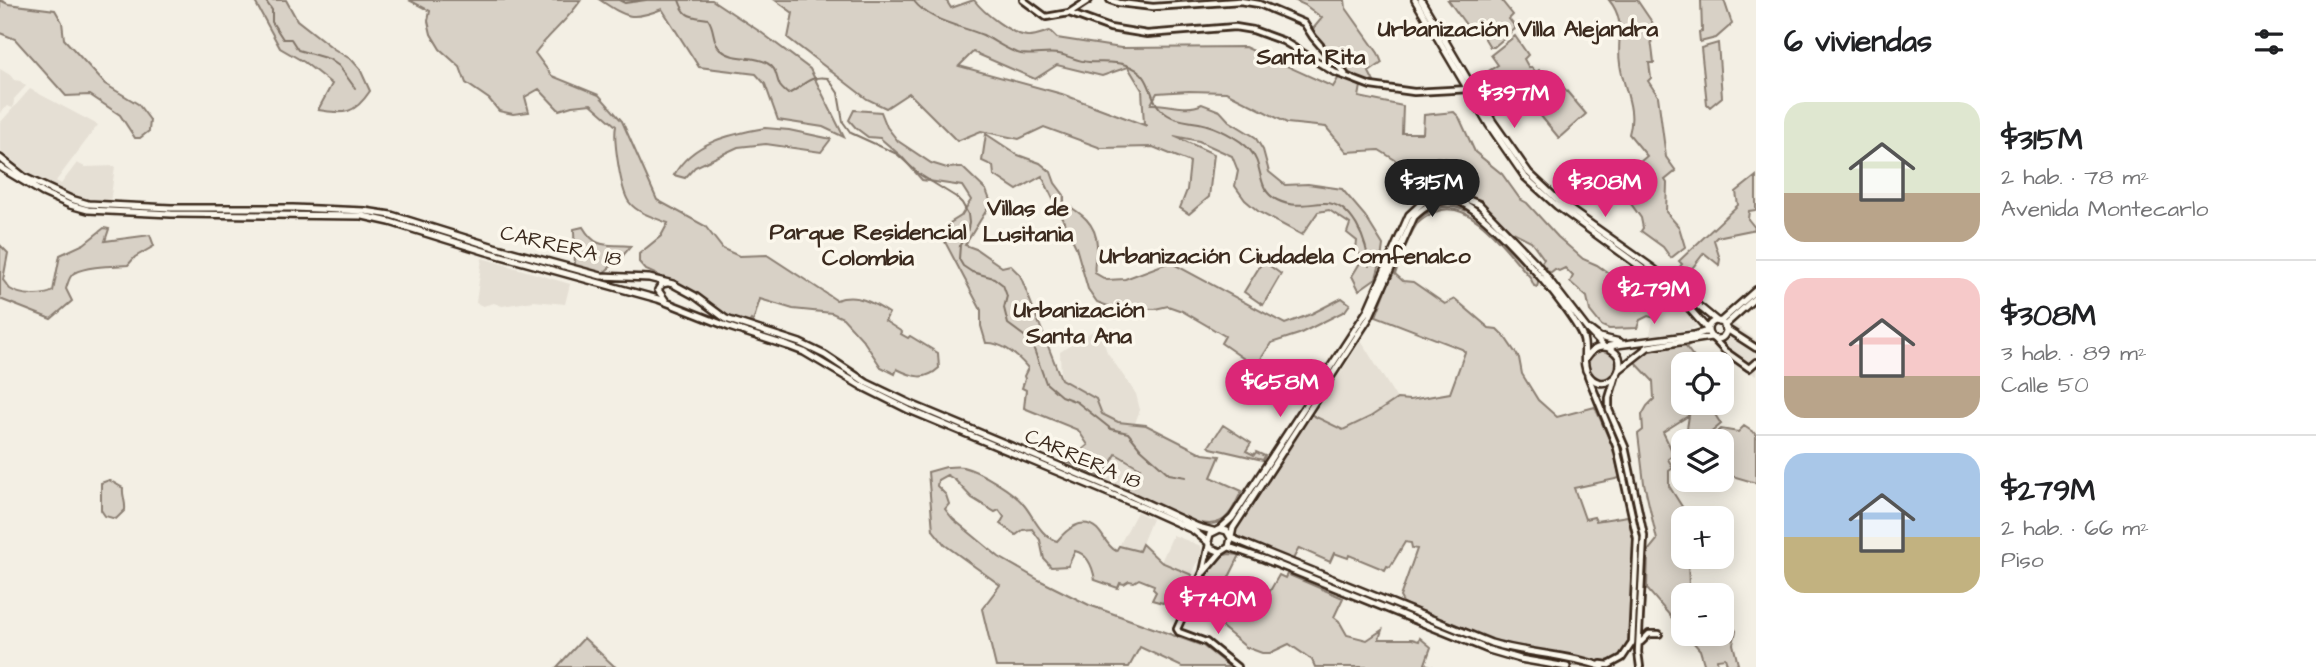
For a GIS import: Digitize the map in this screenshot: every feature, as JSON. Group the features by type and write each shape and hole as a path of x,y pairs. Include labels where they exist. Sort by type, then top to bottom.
{"main road":[{"path":"1415,0 1470,89 1529,173 1568,208 1722,324 1725,333 1722,338 1708,334 1626,343 1594,349 1586,358"},
{"path":"1421,0 1470,89"},
{"path":"0,158 23,179"},
{"path":"0,167 23,179"},
{"name":"CARRERA 18","path":"23,179 88,204 171,208 293,208 365,211 391,215 601,276 638,277 667,283 695,296 730,321 800,343 825,355 867,383 911,404 1131,496 1198,527 1213,531"},
{"name":"CARRERA 18","path":"23,179 70,205 88,210 171,214 363,216 667,302 729,327 804,352 864,388 909,410 1135,504 1193,530 1209,543"},
{"path":"1620,369 1617,354 1592,335 1536,263 1479,204 1464,197 1446,194 1423,202 1405,221 1364,316 1232,518 1220,529 1213,531 1209,543 1214,550 1221,552 1229,547 1233,528 1369,318 1415,217 1426,206 1439,201 1459,201 1475,208 1483,216 1555,295 1584,338 1585,367 1588,375 1596,381 1603,382 1615,377 1620,369 1648,347 1708,334"},
{"path":"667,283 660,285 658,290 667,302"},
{"path":"1676,290 1708,334"},
{"path":"1722,324 1756,290"},
{"path":"1708,334 1712,323 1722,324 1756,297"},
{"path":"1575,313 1599,337 1626,343"},
{"path":"1220,529 1227,531 1231,537 1491,643 1603,667"},
{"path":"1229,547 1489,650 1520,659 1567,667"}],"street":[{"path":"1023,0 1046,18 1069,13 1088,0"},
{"path":"1110,0 1153,7 1240,1 1259,4 1304,23 1348,78"},
{"path":"1069,13 1110,28 1147,34 1235,27 1253,30 1283,41 1328,68 1371,86 1408,92 1470,89"},
{"path":"1722,324 1756,348"},
{"path":"1708,334 1725,351 1749,368 1756,362"},
{"path":"1588,375 1620,456 1637,538 1632,643 1626,655 1617,662 1609,665 1595,664"},
{"path":"1615,377 1609,398 1609,410 1625,447 1644,536 1640,667"},
{"path":"1209,543 1203,572 1177,629 1206,642 1237,667"},
{"path":"1203,572 1221,552"},
{"path":"1639,646 1649,634 1659,634"}],"shaded area":[{"path":"0,0 8,4 55,10 62,22 64,39 105,84 138,104 150,120 149,131 140,138 135,138 120,115 90,95 66,96 15,39 0,33"},
{"path":"254,0 286,0 297,20 352,60 360,69 370,91 359,105 342,112 318,110 332,84 304,62 280,48"},
{"path":"409,0 581,0 535,53 552,76 599,95 622,121 657,200 705,226 723,249 739,256 767,255 836,300 857,298 883,309 889,313 885,321 902,332 901,334 908,338 910,336 938,353 939,368 924,376 914,376 897,369 895,374 881,367 863,340 843,318 832,313 793,309 760,299 753,322 751,320 748,324 727,316 689,289 646,270 639,262 639,254 661,236 668,223 641,212 629,202 618,165 616,126 591,104 559,110 539,89 525,97 529,112 513,114 499,111 489,99 466,83 460,67 440,49 431,34 428,21 430,11"},
{"path":"600,0 712,0 810,69 844,137 823,127 778,120 765,84 756,74 699,67 662,9 630,16"},
{"path":"775,0 946,0 951,8 974,0 998,22 1027,36 1050,31 1057,38 1121,48 1245,47 1333,87 1339,77 1361,86 1359,97 1403,106 1402,133 1423,133 1424,115 1454,112 1459,117 1475,152 1502,174 1520,199 1583,259 1618,280 1614,286 1623,292 1619,298 1637,310 1644,300 1659,311 1655,318 1648,316 1640,320 1637,328 1609,329 1602,326 1590,311 1587,297 1570,282 1573,276 1565,268 1559,271 1555,269 1550,273 1541,263 1544,259 1531,241 1511,231 1481,203 1470,197 1470,186 1449,159 1437,157 1424,163 1421,176 1379,150 1347,152 1326,127 1287,123 1226,92 1157,93 1151,104 1184,107 1202,104 1220,111 1229,121 1255,137 1263,150 1269,172 1285,185 1308,184 1342,189 1365,216 1383,245 1376,278 1359,290 1352,276 1363,258 1356,249 1357,241 1347,233 1350,224 1329,210 1318,212 1302,235 1259,212 1245,200 1235,186 1238,171 1232,156 1199,141 1174,136 1214,154 1209,197 1189,214 1180,208 1187,190 1190,162 1153,147 1101,148 1044,127 1019,139 981,131 957,141 909,93 886,108 867,99 788,38 793,13","holes":["973,52 1035,79 1057,65 1102,76 1128,67 1142,90 1144,124 1147,126 1062,94 959,66"]},
{"path":"1294,0 1345,0 1346,8 1378,53 1382,63 1369,72 1374,82 1356,77 1338,63 1312,30 1322,18"},
{"path":"1448,0 1501,0 1513,15 1509,19 1516,28 1494,47 1490,47 1479,29 1472,33"},
{"path":"1609,0 1637,0 1656,28 1648,34 1654,63 1649,63 1651,78 1648,81 1658,96 1666,157 1676,171 1665,180 1666,212 1679,227 1685,247 1671,258 1663,247 1641,231 1641,218 1629,201 1633,197 1619,180 1647,156 1629,134 1631,116 1620,64 1618,16"},
{"path":"1701,0 1724,0 1732,24 1716,38 1700,42 1699,32 1702,31"},
{"path":"1515,36 1528,55 1524,59 1529,68 1536,72 1539,70 1542,74 1521,92 1509,85 1500,92 1487,72 1498,65 1491,55"},
{"path":"1718,43 1722,97 1710,107 1707,104 1701,48"},
{"path":"0,69 26,86 14,99 13,108 7,106 0,113"},
{"path":"1553,75 1586,114 1559,138 1526,98"},
{"path":"30,89 98,125 56,181 61,184 77,163 85,167 115,166 110,203 88,202 71,197 29,174 0,151 0,123"},
{"path":"854,110 881,112 887,127 898,141 931,163 947,168 962,167 986,190 991,203 965,245 976,249 1002,267 1010,265 1020,275 1061,379 1096,399 1102,414 1118,422 1146,425 1203,454 1220,456 1211,477 1242,491 1227,516 1219,522 1199,523 1173,514 1127,490 1140,468 1116,454 1102,478 1067,462 1088,445 1078,430 1024,408 1026,390 1022,388 1028,368 1009,350 986,343 981,326 981,310 944,240 950,223 961,216 971,200 962,186 922,180 902,157 880,138 868,137 856,128 849,120"},
{"path":"765,128 831,139 821,152 766,144 738,147 695,167 685,178 674,175 691,155 702,147 739,133"},
{"path":"986,134 1018,155 1040,163 1051,172 1064,195 1064,203 1091,225 1097,245 1095,273 1107,280 1125,279 1170,262 1285,324 1342,298 1350,304 1345,311 1299,334 1271,343 1256,367 1221,343 1225,336 1182,311 1168,306 1155,309 1113,308 1097,302 1088,289 1076,247 1042,176 1017,190 994,175 993,166 982,161"},
{"path":"1756,176 1756,210 1749,211 1748,219 1756,229 1717,237 1714,240 1720,259 1719,265 1704,253 1683,280 1675,273 1682,264 1679,261 1738,205 1736,192"},
{"path":"24,179 70,201 165,210 365,213 504,252 503,255 364,215 186,212 89,208 46,193"},
{"path":"1442,207 1455,207 1474,213 1539,280 1537,287 1488,230 1462,212 1449,209 1432,213 1417,224 1395,274 1403,281 1413,282 1445,304 1455,299 1489,328 1497,329 1519,358 1522,374 1538,400 1557,417 1595,407 1613,448 1620,478 1574,488 1585,519 1594,517 1596,521 1628,516 1634,544 1637,544 1633,633 1626,655 1609,665 1494,641 1404,604 1400,597 1417,549 1412,548 1411,543 1405,542 1390,567 1387,566 1385,570 1349,555 1348,558 1334,553 1330,562 1299,548 1292,561 1240,540 1236,535 1236,529 1282,460 1280,457 1308,413 1343,430 1370,417 1397,399 1410,400 1450,393 1465,352 1376,316 1410,234 1417,223 1423,216"},
{"path":"583,227 598,243 631,246 602,274 575,266 574,229"},
{"path":"104,228 109,229 105,241 150,235 154,246 135,257 128,265 93,268 74,273 66,289 72,301 51,319 0,299 0,245 8,253 3,280 10,289 38,295 53,291 60,255 84,244"},
{"path":"482,258 570,284 565,304 534,301 483,306 476,303"},
{"path":"1263,261 1281,274 1263,305 1244,292"},
{"path":"1678,300 1697,325 1694,328 1653,337 1650,334 1652,324 1664,302"},
{"path":"1734,324 1756,340 1756,376 1734,362 1734,352 1719,352 1707,340 1723,340"},
{"path":"1099,327 1107,352 1136,394 1140,410 1135,423 1118,422 1102,414 1096,398 1061,379 1060,352"},
{"path":"1361,341 1397,399 1370,417 1343,430 1313,415"},
{"path":"1690,344 1686,347 1690,352 1671,352 1671,415 1688,416 1663,432 1671,449 1671,457 1668,459 1671,464 1669,486 1682,506 1671,506 1671,569 1688,569 1689,583 1671,583 1671,617 1647,589 1648,551 1657,540 1644,483 1638,434 1643,430 1642,415 1654,399 1653,381 1634,361 1648,350"},
{"path":"1603,350 1614,354 1618,365 1614,376 1603,380 1592,376 1588,365 1592,354"},
{"path":"1689,415 1715,415 1721,424 1715,429 1687,429"},
{"path":"1223,425 1251,443 1246,451 1265,456 1263,460 1211,448 1209,446"},
{"path":"1744,426 1756,434 1756,483 1734,477 1734,431 1738,432"},
{"path":"1116,454 1140,468 1127,490 1102,478"},
{"path":"946,467 970,469 1005,488 1019,500 1051,539 1057,541 1065,532 1080,524 1091,525 1116,551 1119,546 1139,551 1142,544 1161,562 1192,575 1177,605 1167,597 1163,603 1152,600 1156,592 1154,585 1139,579 1120,583 1118,588 1095,580 1087,558 1075,551 1068,566 1051,567 1044,559 1040,540 1032,529 1023,530 1016,535 1000,524 1004,517 999,510 995,512 972,498 947,475 938,480 937,486 946,495 949,504 945,509 953,519 999,557 1089,605 1203,646 1230,667 1182,667 1140,647 1129,667 996,667 982,609 1000,585 945,545 933,530 928,472"},
{"path":"109,480 123,488 125,510 116,519 105,516 101,510 101,483"},
{"path":"1137,512 1152,519 1139,551 1119,546"},
{"path":"1173,535 1201,546 1202,552 1192,575 1161,562"},
{"path":"1234,543 1486,643 1514,652 1599,667 1558,663 1490,648 1232,546"},
{"path":"1229,554 1240,555 1227,581 1266,598 1279,575 1285,578 1287,574 1343,598 1334,617 1347,635 1367,640 1382,630 1379,639 1419,641 1420,638 1431,647 1425,664 1433,667 1315,667 1312,660 1289,644 1270,653 1246,647 1210,617 1190,608 1215,561"},
{"path":"584,638 614,666 616,667 557,667"},
{"path":"1696,646 1734,646 1738,664 1728,667 1725,658 1717,659 1718,667 1705,667"}],"waterway":[{"path":"265,0 272,10 272,22 283,39 291,39 298,50 329,59 339,66 355,88"},
{"path":"619,0 625,3 646,0"},
{"path":"679,0 689,15 708,19 716,43 725,53 761,60 771,65 780,86 788,94 815,78 828,78 838,93 843,122 851,133 897,154 919,174 956,197 968,214 969,223 960,245 959,259 963,266 972,272 994,278 1003,285 1007,296 1004,308 1008,324 1031,341 1046,383 1061,396 1077,402 1111,429 1128,433 1141,449 1169,474 1186,477"},
{"path":"913,0 936,18 983,35 1016,53 1059,54 1085,62 1121,64 1136,69 1143,75 1156,103 1168,115 1212,127 1233,137 1250,150 1270,196 1289,204 1323,203 1342,209 1357,225 1362,235 1369,266"}],"district":[{"name":"Urbanización Villa Alejandra","path":"1518,29"},
{"name":"Santa Rita","path":"1311,57"},
{"name":"Villas de Lusitania","path":"1028,221"},
{"name":"Parque Residencial Colombia","path":"868,245"},
{"name":"Urbanización Ciudadela Comfenalco","path":"1285,256"},
{"name":"Urbanización Santa Ana","path":"1079,323"}]}
